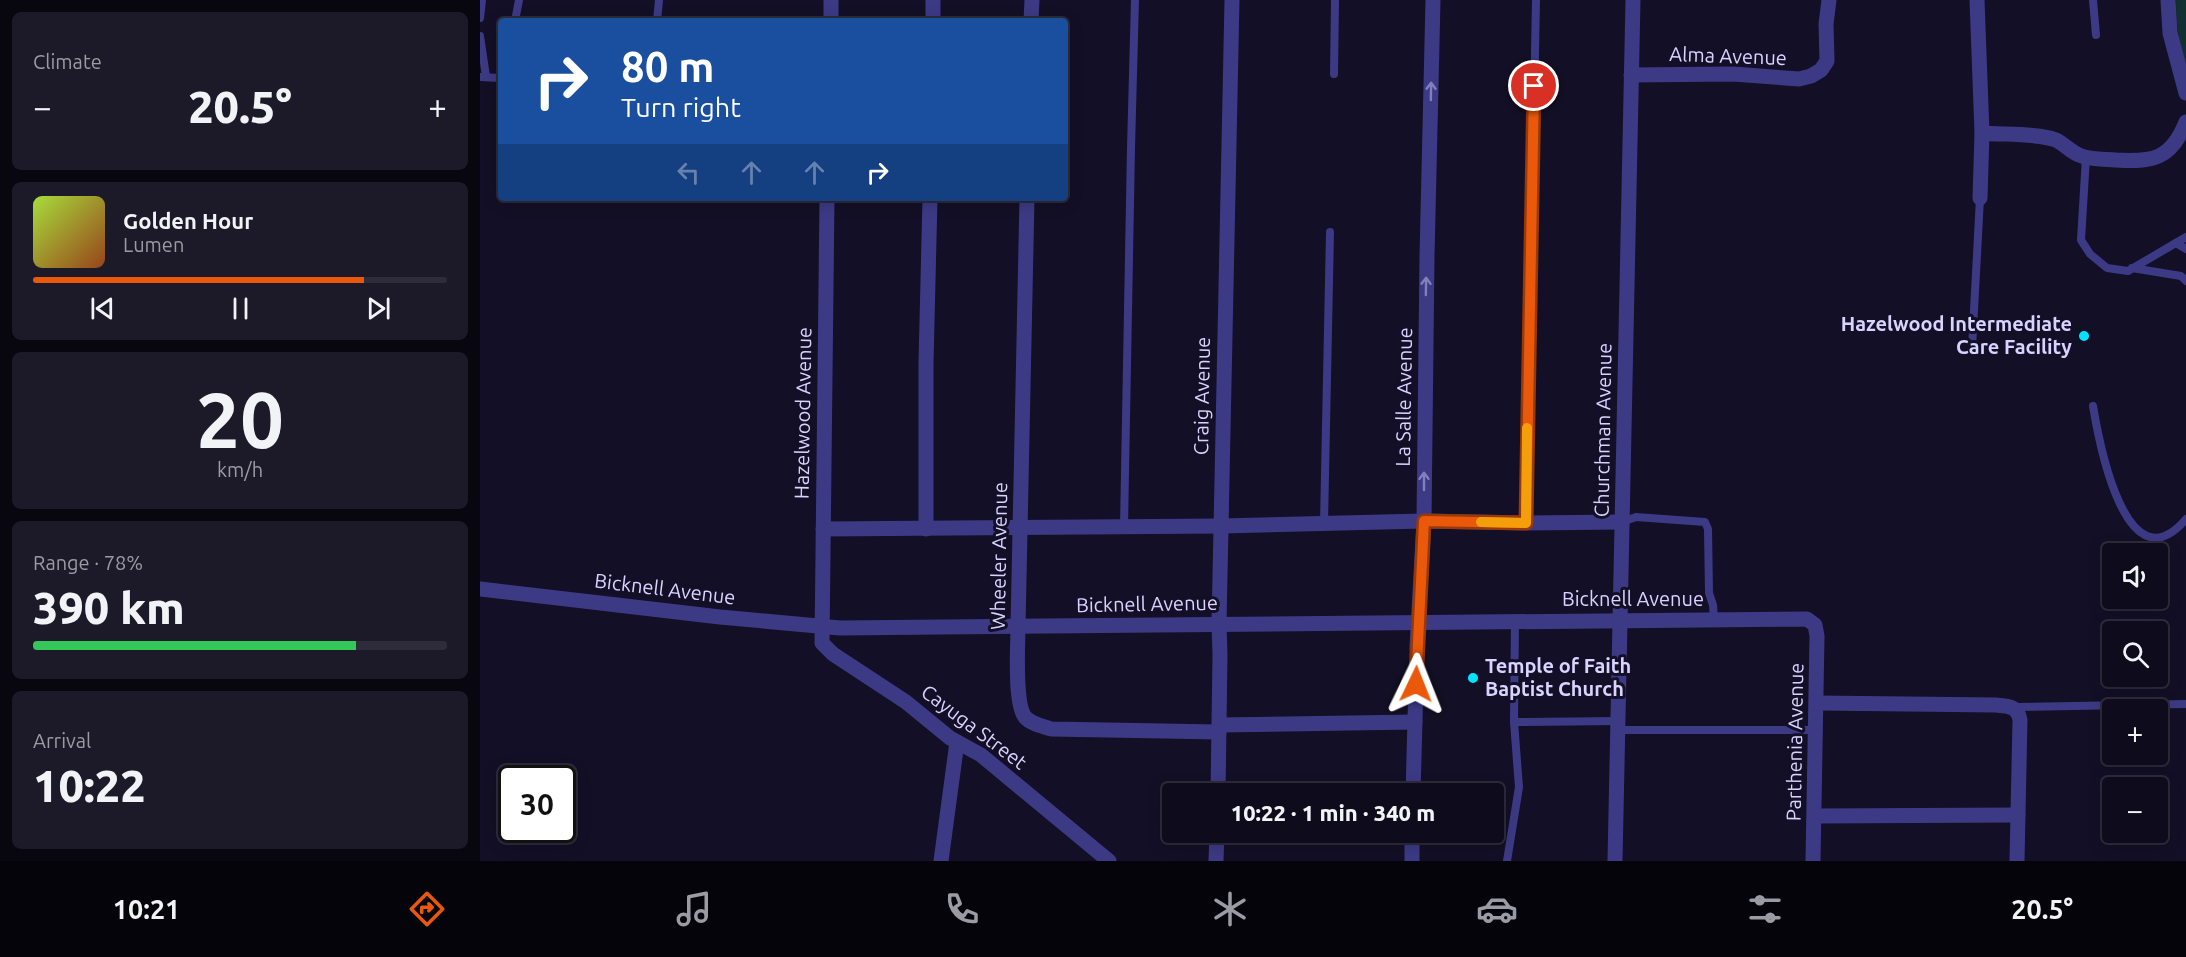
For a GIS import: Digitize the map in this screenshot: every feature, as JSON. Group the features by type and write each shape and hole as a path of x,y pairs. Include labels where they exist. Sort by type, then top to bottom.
{"street":[{"path":"831,0 831,18"},
{"path":"933,0 933,18"},
{"path":"1031,18 1032,0"},
{"name":"Craig Avenue","path":"1218,783 1219,624 1232,0"},
{"name":"La Salle Avenue","path":"1413,783 1424,521 1426,256 1433,0"},
{"name":"Churchman Avenue","path":"1615,861 1633,0"},
{"name":"Alma Avenue","path":"1631,75 1733,74 1799,79 1811,76 1821,70 1827,61 1826,24 1829,0"},
{"path":"1977,0 1982,134 1980,198"},
{"path":"2168,0 2170,33 2186,93"},
{"path":"1982,134 2042,137 2056,140 2078,155 2086,157 2148,161 2166,152 2176,141 2186,122"},
{"name":"Hazelwood Avenue","path":"821,627 827,201"},
{"path":"926,529 926,363 930,201"},
{"name":"Wheeler Avenue","path":"1027,201 1018,626 1018,687 1022,712 1026,719 1051,729 1219,728"},
{"path":"823,529 1221,526 1424,521 1622,522"},
{"name":"Bicknell Avenue","path":"480,589 821,627 1419,624 1807,619 1815,625"},
{"name":"Parthenia Avenue","path":"1813,861 1817,730 1815,625"},
{"name":"Cayuga Street","path":"821,627 822,643 833,654 884,686 957,742 981,756 1109,861"},
{"path":"1817,702 2014,709 2020,720 2017,861"},
{"path":"1219,728 1415,722"},
{"path":"941,861 957,742"},
{"path":"1815,816 2018,815"},
{"path":"1216,861 1217,843"},
{"path":"1412,843 1412,861"}],"lane":[{"path":"480,18 482,0"},
{"path":"516,18 519,0"},
{"path":"657,18 659,0"},
{"path":"1124,527 1135,0"},
{"path":"1334,75 1335,0"},
{"path":"1526,523 1536,0"},
{"path":"2092,0 2096,35"},
{"path":"480,36 483,76 498,78"},
{"path":"2086,157 2081,240 2090,254 2107,268 2128,271 2186,237"},
{"path":"1972,348 1980,198"},
{"path":"1324,523 1330,232"},
{"path":"2176,243 2186,249"},
{"path":"2132,268 2181,276 2186,280"},
{"path":"2093,406 2103,456 2112,486 2128,520 2139,533 2152,537 2165,536 2178,528 2186,519"},
{"path":"1622,522 1636,517 1705,522 1708,529 1709,593 1714,620"},
{"path":"1507,861 1519,787 1514,722 1515,621"},
{"path":"2014,709 2186,704"},
{"path":"1514,722 1817,730"}],"green space":[{"path":"2176,0 2186,0 2186,75 2179,38"}],"slow traffic":[{"path":"1481,522 1526,523 1527,428"}],"place":[{"name":"Hazelwood Intermediate Care Facility","path":"2084,336"},
{"name":"Temple of Faith Baptist Church","path":"1473,678"}],"route":[{"path":"1416,684 1424,521 1526,523 1534,86"}]}
